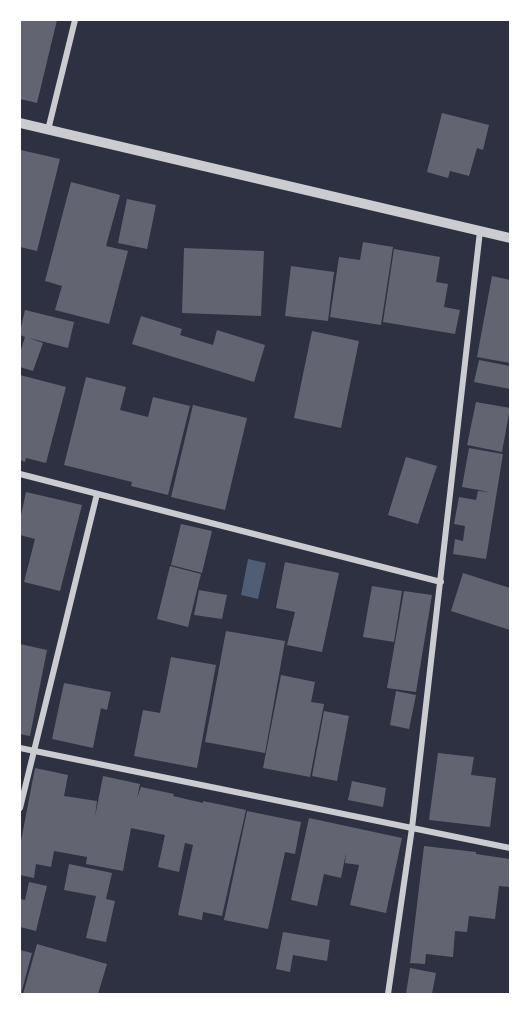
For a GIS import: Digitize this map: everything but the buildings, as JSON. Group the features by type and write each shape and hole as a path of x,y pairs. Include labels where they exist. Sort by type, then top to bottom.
{"street":[{"path":"48,130 75,20"},
{"path":"20,123 510,238"},
{"path":"388,994 412,828 480,231"},
{"path":"20,474 441,582"},
{"path":"20,808 97,494"},
{"path":"20,748 510,848"}],"water":[{"path":"248,559 266,563 258,599 241,595"}]}
